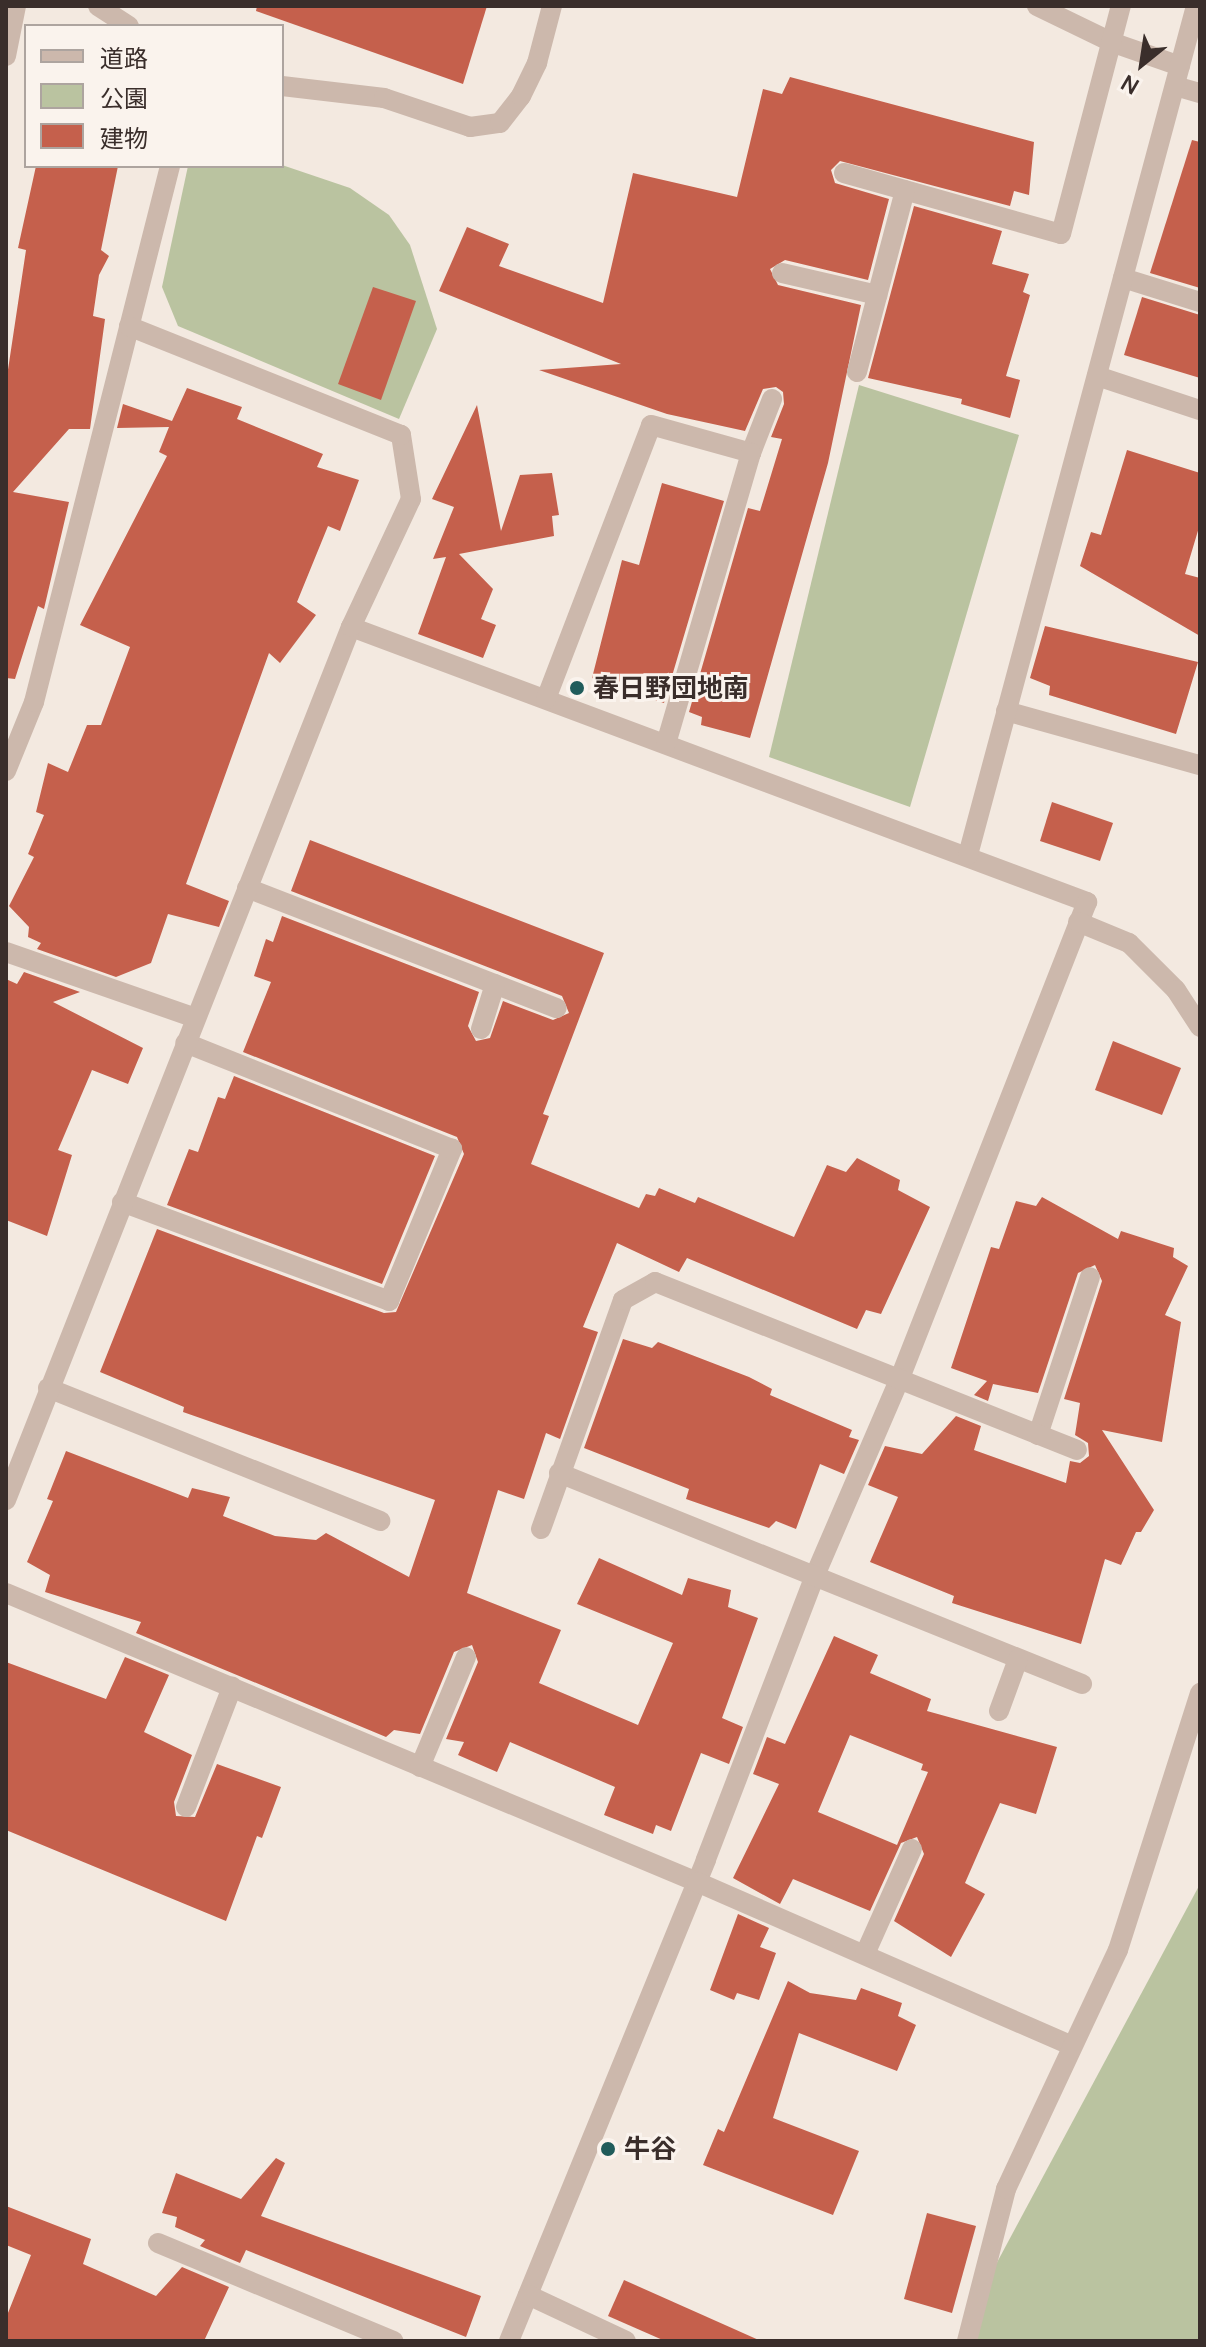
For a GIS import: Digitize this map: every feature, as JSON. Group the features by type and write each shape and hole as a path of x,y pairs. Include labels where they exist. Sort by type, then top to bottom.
{"street":[{"path":"13,55 16,6"},
{"path":"98,6 126,24"},
{"path":"284,86 384,98 470,127 500,123 521,96 537,63 552,6"},
{"path":"1037,6 1178,76 1200,93"},
{"path":"844,173 1061,234 1121,6"},
{"path":"968,855 1196,6"},
{"path":"6,771 34,702 169,168"},
{"path":"857,372 905,190"},
{"path":"782,273 877,295"},
{"path":"1123,278 1200,302"},
{"path":"6,1500 351,627 411,499 401,435 129,326"},
{"path":"1097,376 1200,410"},
{"path":"666,743 751,453 772,399"},
{"path":"546,699 651,425 751,453"},
{"path":"351,627 1087,902 900,1378 814,1578 697,1882 509,2341"},
{"path":"1006,711 1200,765"},
{"path":"247,888 557,1008"},
{"path":"1078,922 1129,943 1176,990 1200,1027"},
{"path":"6,952 195,1018"},
{"path":"481,1029 495,984"},
{"path":"122,1202 389,1301 452,1149 185,1043"},
{"path":"1038,1435 1090,1277"},
{"path":"541,1529 623,1300 655,1282 1077,1450"},
{"path":"48,1388 380,1521"},
{"path":"559,1473 1082,1684"},
{"path":"6,1593 697,1882 1070,2045"},
{"path":"420,1767 466,1657"},
{"path":"999,1711 1018,1659"},
{"path":"186,1807 232,1687"},
{"path":"967,2341 1006,2189 1070,2045 1118,1950 1200,1693"},
{"path":"865,1954 912,1849"},
{"path":"158,2243 393,2341"},
{"path":"528,2295 626,2341"}],"green space":[{"path":"284,166 350,188 389,215 410,245 437,329 399,419 178,326 162,287 188,168"},
{"path":"859,385 1019,435 910,807 769,757"},
{"path":"1200,1884 1200,2341 966,2341 986,2283"}],"building":[{"path":"257,6 487,6 463,84 256,11"},
{"path":"790,77 1034,142 1029,195 1014,191 1010,206 840,161 831,170 835,183 889,199 868,280 785,260 770,269 778,285 861,305 828,463 750,738 701,725 702,717 689,712 748,508 760,511 782,439 771,437 784,404 783,392 776,387 763,389 745,431 667,414 539,370 621,364 439,291 467,227 509,244 499,266 603,303 633,173 737,197 763,89 782,94"},
{"path":"1192,140 1200,142 1200,288 1150,273"},
{"path":"36,168 118,168 101,250 109,256 99,275 93,316 105,319 90,429 69,429 13,492 69,502 44,609 38,606 15,679 6,678 6,383 26,250 18,248"},
{"path":"914,206 1002,231 992,264 1029,274 1023,292 1030,295 1006,376 1020,380 1010,418 961,404 962,399 868,378"},
{"path":"373,287 416,301 381,400 338,384"},
{"path":"1142,297 1200,315 1200,378 1124,355"},
{"path":"187,388 242,407 237,419 323,454 317,467 359,480 340,531 328,526 297,602 316,615 280,663 269,653 186,884 229,901 219,927 168,914 151,963 116,977 37,949 41,943 28,937 29,927 9,906 34,857 28,854 44,815 36,812 48,763 68,772 87,725 101,725 130,647 80,625 167,456 159,452 169,427 117,428 123,404 172,421"},
{"path":"477,405 501,531 520,475 552,473 559,515 552,516 554,536 459,554 493,589 481,619 496,625 483,658 418,634 446,557 433,559 454,507 432,499"},
{"path":"1127,450 1200,473 1200,524 1185,574 1200,578 1200,636 1080,566 1091,532 1101,535"},
{"path":"662,483 724,501 664,703 592,678 622,560 639,565"},
{"path":"1045,626 1198,662 1176,734 1049,695 1050,686 1030,678"},
{"path":"1052,802 1113,823 1100,861 1040,841"},
{"path":"310,840 604,953 543,1114 549,1116 531,1164 639,1208 646,1194 655,1196 659,1188 695,1203 698,1197 794,1237 827,1165 846,1172 857,1158 900,1180 898,1190 930,1207 881,1314 866,1310 857,1329 687,1258 679,1272 617,1243 583,1327 598,1332 560,1439 546,1433 524,1499 498,1490 467,1593 561,1630 539,1683 638,1725 673,1643 577,1604 599,1558 682,1595 688,1578 731,1590 728,1607 758,1618 722,1718 743,1727 729,1764 701,1753 671,1831 656,1825 653,1834 604,1815 615,1787 510,1742 497,1772 458,1755 464,1742 446,1739 478,1662 472,1645 454,1652 420,1734 394,1730 386,1737 136,1633 141,1622 45,1592 50,1575 27,1562 53,1501 47,1499 66,1451 188,1498 192,1488 230,1497 223,1516 275,1536 316,1540 326,1533 409,1577 435,1500 183,1412 184,1407 100,1372 157,1229 384,1313 396,1312 464,1154 457,1137 243,1052 271,982 254,976 266,939 273,942 282,916 479,992 468,1026 476,1041 490,1038 503,1001 553,1020 569,1013 562,996 291,891"},
{"path":"24,972 80,992 53,1002 143,1048 128,1084 92,1070 58,1150 72,1155 47,1236 6,1220 6,979 17,984"},
{"path":"1113,1041 1181,1068 1162,1115 1095,1090"},
{"path":"234,1076 435,1156 382,1284 167,1205 189,1149 198,1152 218,1097 225,1099"},
{"path":"1042,1197 1118,1239 1121,1231 1174,1248 1173,1257 1188,1266 1165,1315 1181,1322 1162,1442 1102,1430 1154,1510 1141,1532 1136,1532 1121,1565 1105,1559 1081,1644 952,1603 954,1596 870,1562 898,1497 868,1485 885,1446 922,1454 956,1416 981,1426 974,1450 1066,1483 1070,1461 1080,1463 1089,1456 1088,1443 1075,1435 1080,1403 1064,1399 1102,1281 1095,1265 1078,1273 1038,1393 993,1384 988,1401 974,1395 987,1381 951,1368 991,1247 999,1249 1016,1201 1036,1206"},
{"path":"623,1339 652,1348 658,1342 749,1377 772,1389 770,1395 852,1430 849,1437 859,1440 844,1474 820,1464 796,1529 776,1521 769,1528 686,1499 689,1489 584,1448"},
{"path":"834,1636 878,1655 870,1673 931,1699 927,1711 1057,1747 1036,1814 1000,1803 965,1883 985,1894 951,1957 894,1921 924,1854 917,1837 901,1843 870,1911 793,1879 780,1904 733,1878 779,1784 753,1774 767,1737 785,1744","holes":["850,1735 923,1764 921,1770 928,1772 897,1845 818,1812"]},
{"path":"125,1657 169,1675 144,1732 192,1755 174,1802 176,1816 195,1817 217,1764 281,1787 262,1838 257,1836 226,1921 6,1830 6,1662 106,1699"},
{"path":"738,1914 769,1928 760,1947 776,1953 759,2000 737,1993 734,2000 710,1990"},
{"path":"788,1981 810,1993 856,2000 861,1988 902,2003 898,2016 916,2025 897,2071 799,2033 773,2118 859,2151 833,2215 703,2165 718,2129 724,2132"},
{"path":"276,2158 285,2163 261,2216 481,2296 466,2337 246,2250 240,2263 200,2246 205,2240 175,2227 177,2217 162,2213 176,2173 241,2199"},
{"path":"6,2206 91,2239 83,2264 156,2296 182,2267 229,2287 204,2341 6,2341 6,2318 31,2255 6,2245"},
{"path":"927,2213 976,2226 952,2313 904,2299"},
{"path":"624,2280 761,2341 665,2341 608,2316"}],"place":[{"name":"春日野団地南","path":"577,688"},
{"name":"牛谷","path":"608,2149"}]}
